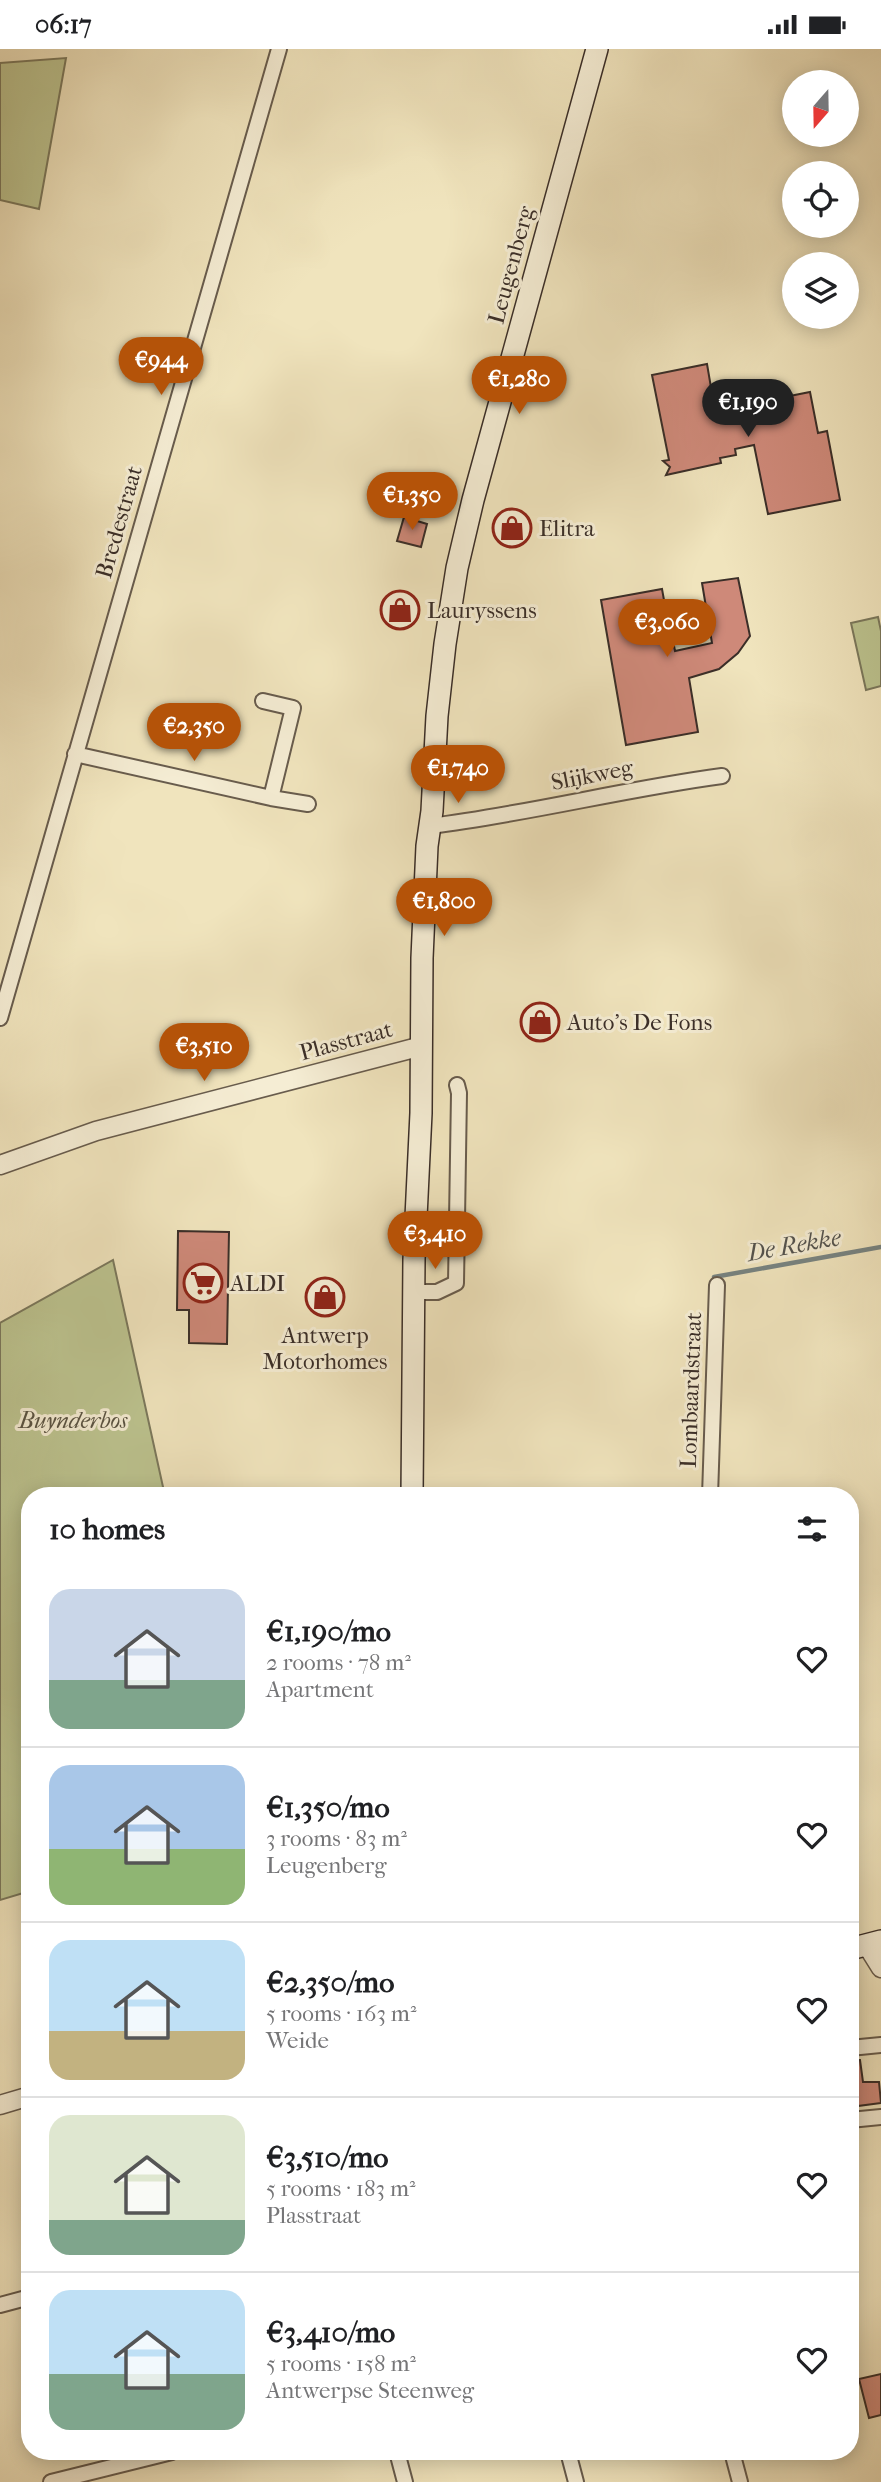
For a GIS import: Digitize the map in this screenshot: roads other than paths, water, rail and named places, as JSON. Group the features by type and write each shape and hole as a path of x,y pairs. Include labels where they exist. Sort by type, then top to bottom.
{"main road":[{"name":"Leugenberg","path":"412,1487 422,958 438,704 450,605 473,500 597,49"}],"street":[{"name":"Bredestraat","path":"1,1011 279,49"},
{"path":"263,701 293,709 271,799"},
{"path":"75,754 271,799 308,804"},
{"name":"Slijkweg","path":"430,826 491,818 722,776"},
{"name":"Plasstraat","path":"0,1165 96,1131 422,1046"},
{"path":"414,1292 436,1291 456,1283 457,1085"},
{"name":"Lombaardstraat","path":"710,1487 717,1285"},
{"path":"866,1945 881,1968"},
{"path":"859,2047 881,2045"},
{"path":"0,2105 21,2098"},
{"path":"859,2119 881,2117"},
{"path":"0,2305 21,2299"},
{"path":"51,2482 140,2460"},
{"path":"399,2460 405,2482"},
{"path":"570,2460 576,2482"},
{"path":"735,2460 740,2482"}],"waterway":[{"name":"De Rekke","path":"714,1277 881,1247"}],"place":[{"name":"Elitra","path":"512,528"},
{"name":"Lauryssens","path":"400,610"},
{"name":"Auto's De Fons","path":"540,1022"},
{"name":"ALDI","path":"203,1283"},
{"name":"Antwerp Motorhomes","path":"325,1297"}],"park label":[{"name":"Buynderbos","path":"73,1420"}]}
